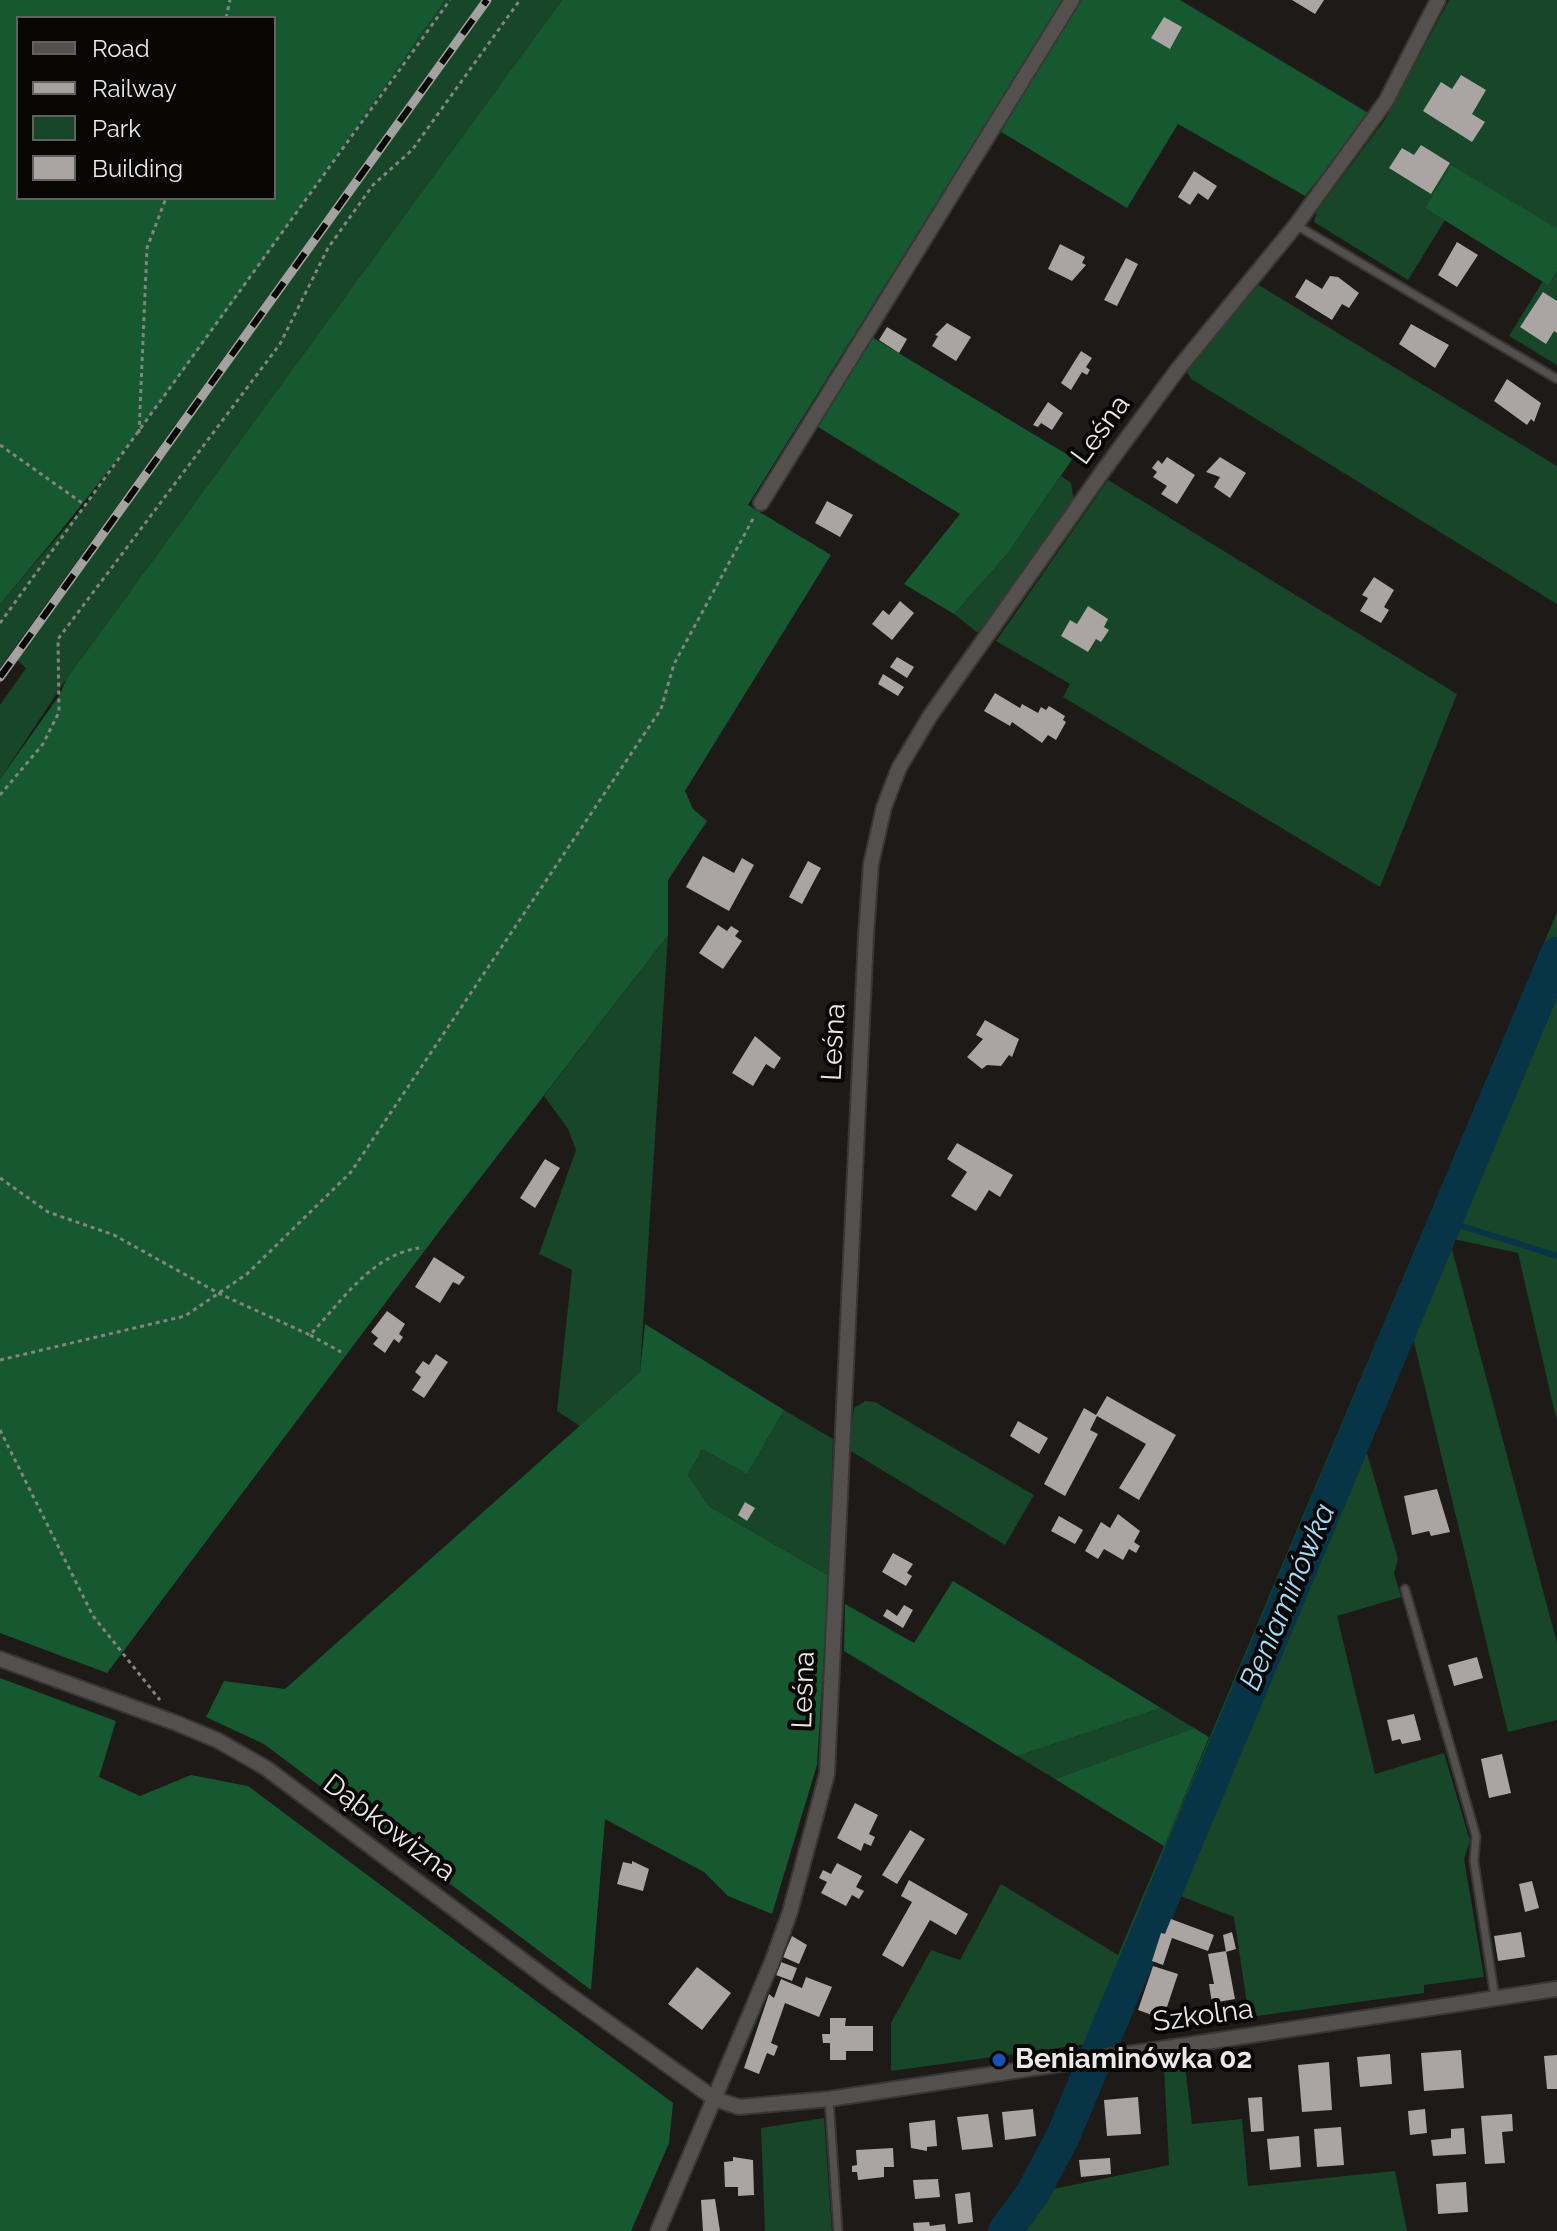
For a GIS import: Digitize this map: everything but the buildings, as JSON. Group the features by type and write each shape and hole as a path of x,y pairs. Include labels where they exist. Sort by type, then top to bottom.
{"street":[{"path":"761,503 1072,0"},
{"name":"Leśna","path":"658,2231 790,1912 827,1774 866,935 871,864 884,807 899,768 930,716 1103,471 1178,369 1296,225 1386,101 1438,0"},
{"name":"Dąbkowizna","path":"0,1659 176,1723 217,1740 266,1768 561,1989 715,2099"},
{"name":"Szkolna","path":"715,2099 739,2107 829,2099 1079,2060 1219,2046 1557,1989"}],"lane":[{"path":"1296,225 1557,379"},
{"path":"1405,1589 1476,1836 1474,1861 1495,1998"},
{"path":"829,2099 838,2231"}],"path":[{"path":"0,623 450,0"},
{"path":"0,795 43,744 59,712 58,639 280,344 328,248 373,185 412,150 520,0"},
{"path":"139,433 147,248 165,200"},
{"path":"0,445 85,505"},
{"path":"0,1360 185,1316 247,1274 351,1172 661,709 674,664 761,503"},
{"path":"0,1178 48,1212 114,1235 220,1294 341,1352"},
{"path":"310,1335 376,1264 393,1254 419,1248"},
{"path":"0,1430 93,1616 176,1723"}],"shaded area":[{"path":"482,0 492,0 0,684 0,668"}],"green space":[{"path":"0,0 445,0 174,383 60,532 0,604"},
{"path":"445,0 482,0 0,668 0,604 85,505"},
{"path":"492,0 562,0 67,678 0,779 0,705 26,668 17,660"},
{"path":"562,0 1063,0 748,505 831,555 685,791 693,809 707,821 668,880 668,935 450,1217 107,1673 0,1633 0,779 59,696 67,678"},
{"path":"1079,0 1180,0 1370,114 1305,196 1178,124 1127,208 998,130"},
{"path":"1449,0 1557,0 1557,228 1452,166 1425,208 1445,220 1408,280 1314,222 1317,211 1386,118"},
{"path":"1451,165 1557,228 1557,271 1548,285 1425,208"},
{"path":"1557,271 1557,365 1509,336 1543,281 1548,284"},
{"path":"1257,284 1557,466 1557,604 1191,379 1187,372"},
{"path":"872,337 1073,458 1008,553 954,614 904,584 960,514 818,427"},
{"path":"1061,476 1071,483 1074,501 978,633 954,614 1008,553"},
{"path":"1108,480 1457,694 1380,887 1063,697 1070,684 996,641"},
{"path":"1557,912 1557,1422 1518,1253 1449,1238 1557,1643 1557,1720 1508,1732 1413,1338 1366,1450 1398,1559 1394,1573 1401,1597 1337,1616 1375,1774 1444,1753 1470,1841 1464,1859 1484,1977 1424,1985 1424,1993 1249,2017 1234,1917 1178,1895 1116,2040 891,2071 891,2023 931,1950 960,1960 1001,1884 1118,1955"},
{"path":"668,935 640,1372 580,1426 557,1411 572,1270 539,1254 576,1150 568,1129 544,1096"},
{"path":"645,1324 784,1410 747,1474 702,1449 688,1475 710,1507 829,1576 817,1765 772,1914 728,1896 704,1872 605,1819 591,1990 264,1744 206,1717 224,1681 285,1689 640,1372"},
{"path":"865,1401 875,1402 1034,1495 1005,1545 849,1450 854,1408"},
{"path":"784,1410 833,1439 829,1576 710,1507 688,1475 702,1449 747,1474"},
{"path":"953,1581 1161,1708 1017,1756 844,1651 845,1604 914,1643"},
{"path":"0,1678 116,1721 99,1777 140,1796 191,1775 248,1786 673,2103 669,2143 631,2231 0,2231"},
{"path":"1161,1708 1194,1728 1055,1779 1017,1756"},
{"path":"1194,1728 1209,1737 1164,1846 1055,1779"},
{"path":"1185,2066 1192,2124 1242,2119 1248,2186 1395,2171 1407,2231 1019,2231 1053,2189 1169,2165 1164,2067"},
{"path":"824,2118 832,2231 765,2231 761,2128"}],"waterway":[{"name":"Beniaminówka","path":"1005,2231 1033,2193 1063,2136 1557,954"},
{"path":"1544,987 1557,981"},
{"path":"1446,1221 1557,1256"}],"railway":[{"path":"0,677 487,0"}],"place":[{"name":"Beniaminówka 02","path":"999,2060"}]}
